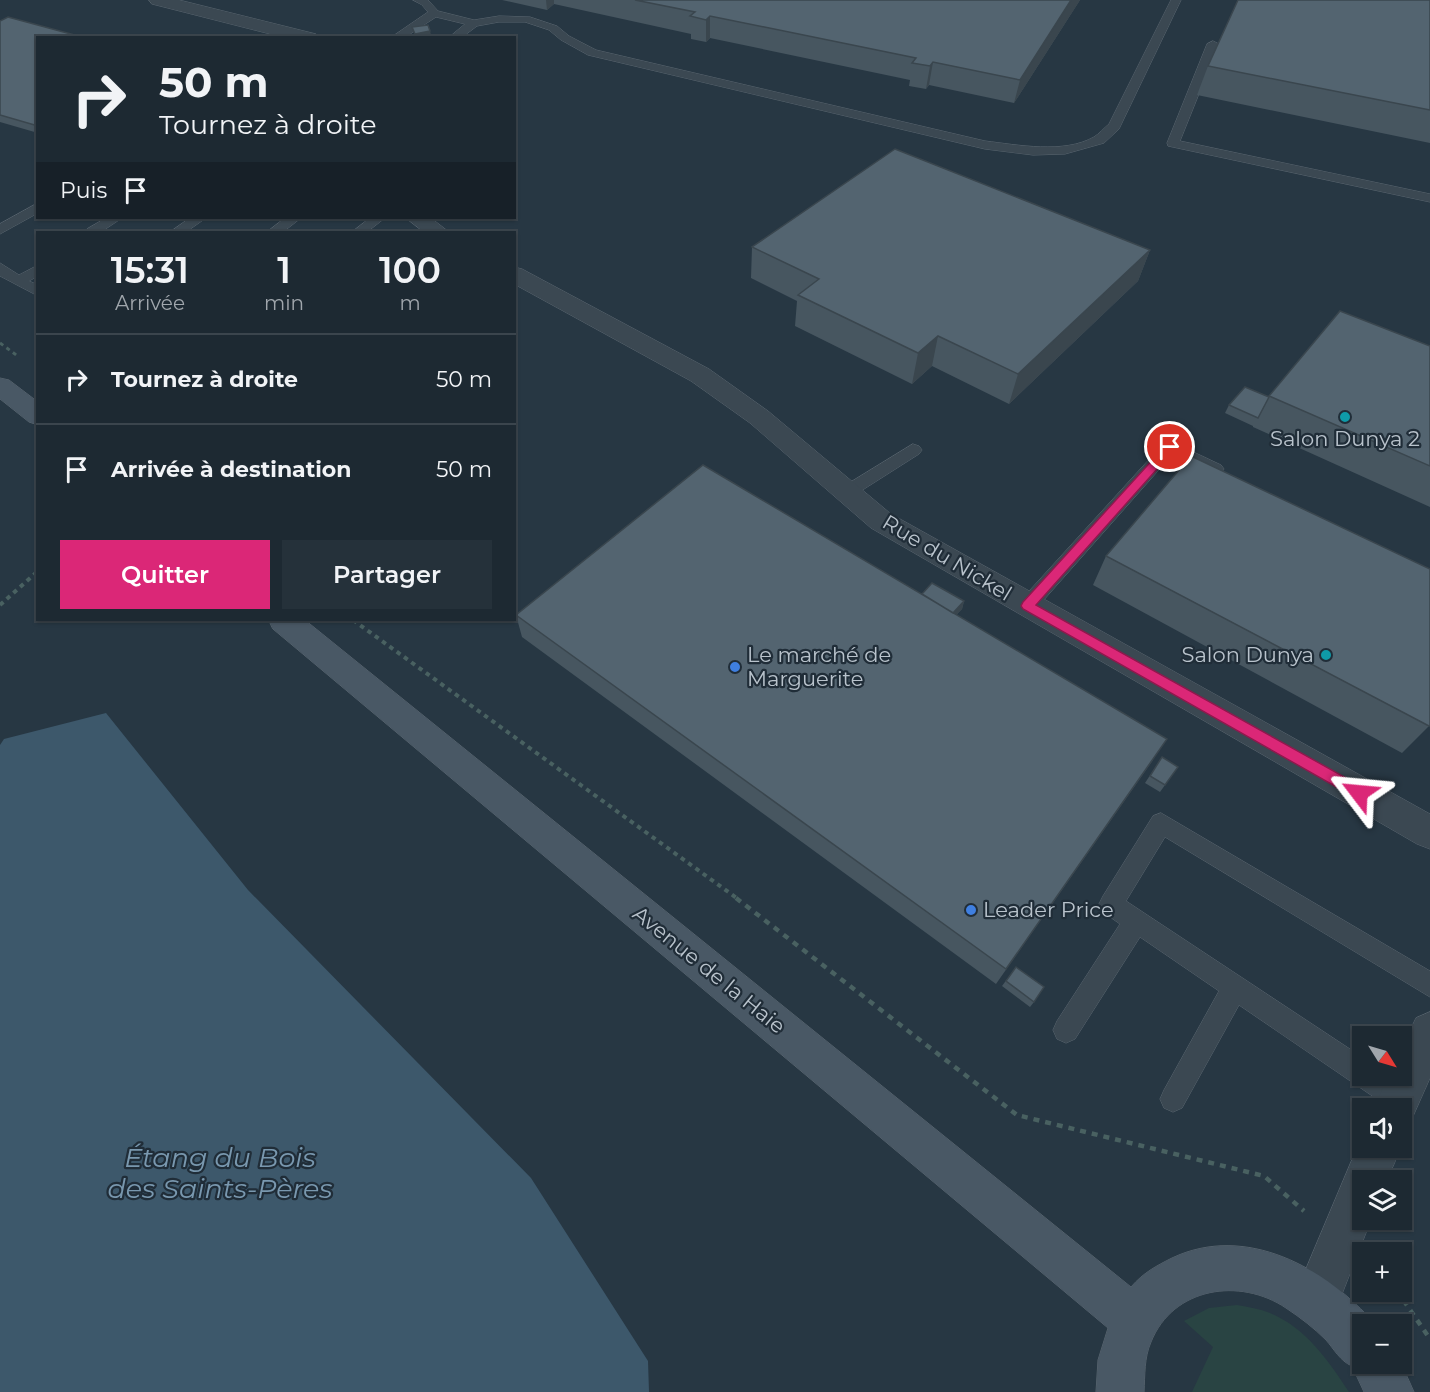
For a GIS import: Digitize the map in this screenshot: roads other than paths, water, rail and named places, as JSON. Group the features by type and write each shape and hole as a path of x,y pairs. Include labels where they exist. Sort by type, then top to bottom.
{"street":[{"path":"158,0 302,36"},
{"name":"Rue du Nickel","path":"516,275 720,388 759,417 881,521 1430,833"},
{"path":"0,386 36,414"},
{"name":"Avenue de la Haie","path":"285,621 1136,1320"},
{"path":"1399,1098 1430,1032"},
{"path":"1316,1300 1352,1210"},
{"path":"1120,1392 1123,1355 1136,1320 1155,1293 1182,1275 1213,1266 1248,1269 1284,1281 1316,1300 1352,1332"},
{"path":"1380,1374 1390,1392"}],"lane":[{"path":"418,0 426,3 434,13 474,23 499,19 526,19 553,28 565,38 592,52 985,145 1033,152 1065,150 1099,140 1114,126 1176,0"},
{"path":"398,36 434,13"},
{"path":"456,36 474,23"},
{"path":"1214,44 1173,143 1430,198"},
{"path":"0,230 36,208"},
{"path":"95,231 113,219"},
{"path":"179,231 197,219"},
{"path":"275,231 293,219"},
{"path":"360,231 377,219"},
{"path":"0,267 3,272 36,291"},
{"path":"20,281 36,270"},
{"path":"1027,606 1170,447 1232,477"},
{"path":"847,492 913,450"},
{"path":"1352,1066 1111,904 1161,823 1430,985"},
{"path":"1066,1030 1136,921"},
{"path":"1173,1099 1234,988"},
{"path":"1378,1086 1391,1098"}],"water":[{"name":"Étang du Bois des Saints-Pères","path":"106,713 248,890 531,1178 648,1361 649,1392 0,1392 0,745 4,739"}],"place":[{"name":"Salon Dunya 2","path":"1345,417"},
{"name":"Salon Dunya","path":"1326,655"},
{"name":"Le marché de Marguerite","path":"735,667"},
{"name":"Leader Price","path":"971,910"}]}
